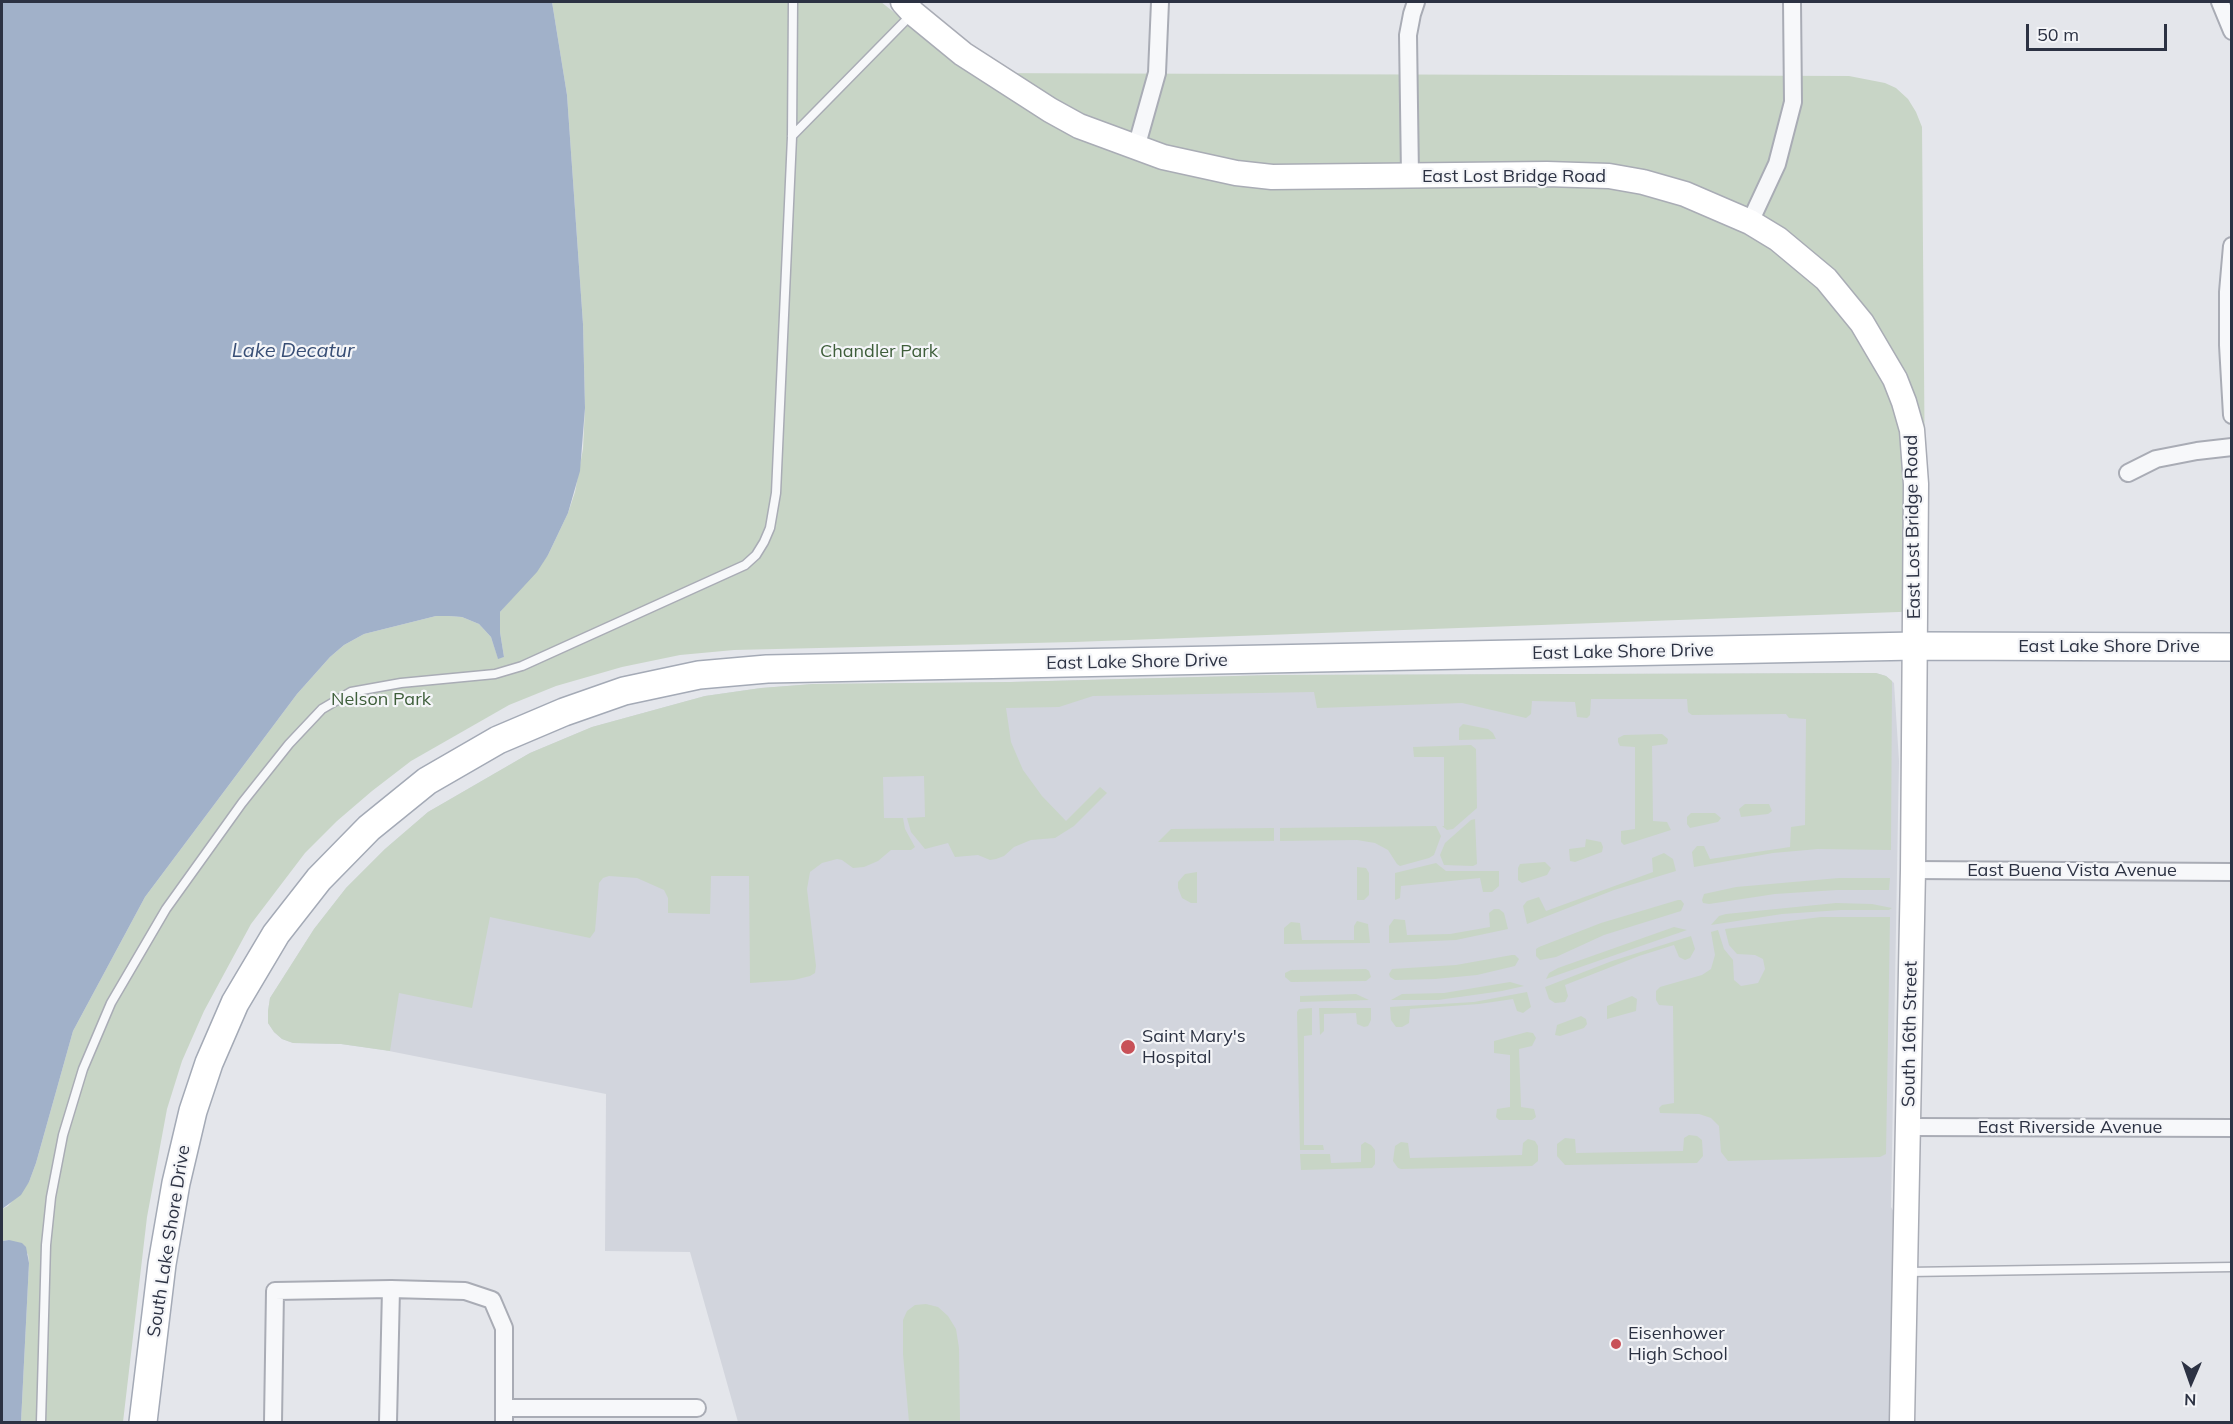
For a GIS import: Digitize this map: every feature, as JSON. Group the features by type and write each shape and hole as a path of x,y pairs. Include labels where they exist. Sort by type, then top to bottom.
{"main road":[{"name":"East Lake Shore Drive","path":"209,1063 235,1003 276,934 319,879 369,828 427,781 498,740 564,712 624,691 699,675 767,669 1915,646 2232,647"},
{"name":"South Lake Shore Drive","path":"143,1422 162,1264 176,1183 193,1111 209,1063"}],"street":[{"path":"1136,148 1157,73 1160,2"},
{"path":"1410,176 1408,35 1416,2"},
{"path":"1750,222 1777,164 1793,102 1792,2"},
{"path":"2220,2 2232,31"},
{"name":"East Lost Bridge Road","path":"908,7 963,54 1079,126 1136,148 1199,166 1272,177 1547,174 1609,177 1643,182 1685,194 1750,222 1778,239 1826,279 1845,301 1877,348 1895,379 1904,402 1912,430 1915,465 1915,646"},
{"path":"2232,246 2228,292 2228,345 2232,415"},
{"path":"2128,473 2156,459 2232,447"},
{"name":"South 16th Street","path":"1902,1422 1909,1127 1915,646"},
{"name":"East Buena Vista Avenue","path":"1913,870 2232,872"},
{"name":"East Riverside Avenue","path":"1909,1127 2232,1128"},
{"path":"388,1422 391,1289"},
{"path":"273,1422 275,1291 391,1289 465,1291 492,1300 504,1328 505,1415 697,1408"}],"lane":[{"path":"41,1422 46,1245 51,1197 63,1135 83,1069 111,1003 166,909 242,803 289,744 322,709 351,692 401,683 495,674 522,666 745,565 756,555 764,542 776,493 792,137 793,2"},
{"path":"792,137 908,7"},
{"path":"1905,1272 2232,1268"}],"shaded area":[{"name":"Saint Mary's Hospital","path":"1876,673 1886,676 1894,683 1899,761 1891,1207 1906,1233 1902,1422 738,1422 690,1252 605,1251 606,1094 384,1050 341,1044 293,1043 282,1039 268,1023 270,998 314,929 346,888 385,849 428,812 530,753 592,727 705,696 813,684 1010,682 1273,675"}],"green space":[{"name":"Chandler Park","path":"552,2 881,2 971,73 1849,76 1885,83 1896,88 1908,99 1922,127 1926,611 1074,642 734,650 680,655 622,667 556,686 509,705 411,761 372,791 305,853 251,924 204,1011 182,1061 167,1109 147,1217 123,1422 21,1422 29,1263 28,1254 9,1240 2,1241 2,1209 8,1206 29,1182 73,1031 145,897 297,694 344,645 364,634 436,616 449,616 462,617 479,624 491,637 498,658 504,657 500,612 548,555 568,513 575,492 583,449 585,408 583,324 567,95"},
{"path":"1876,673 1892,681 1891,850 1818,849 1773,853 1694,867 1692,852 1697,846 1704,846 1710,859 1790,847 1791,827 1805,825 1806,719 1789,718 1786,714 1692,715 1688,712 1687,699 1591,699 1590,715 1587,718 1577,717 1575,702 1532,701 1531,714 1526,718 1462,703 1317,708 1314,692 1093,696 1059,707 1006,708 1011,742 1023,770 1042,796 1066,821 1100,787 1107,793 1074,826 1055,838 1031,840 1014,847 1004,856 990,860 978,855 955,857 948,843 925,849 911,832 907,818 925,817 924,776 883,777 884,818 903,818 905,829 915,847 911,850 891,850 878,861 864,867 853,868 837,859 822,863 810,872 807,889 816,966 815,973 810,976 794,980 750,983 749,876 711,876 710,914 668,913 668,898 664,890 637,878 609,876 603,878 599,883 595,931 590,938 490,917 472,1008 399,993 390,1051 341,1044 293,1043 282,1039 268,1023 270,998 314,929 346,888 385,849 428,812 530,753 592,727 705,696 813,684 1010,682 1273,675"},
{"path":"1463,724 1488,729 1496,739 1459,740 1459,728"},
{"path":"1662,734 1668,739 1667,744 1652,746 1653,821 1667,822 1671,830 1624,845 1621,842 1621,831 1635,829 1635,747 1620,746 1618,738 1624,735"},
{"path":"1471,745 1476,749 1477,808 1453,829 1447,830 1442,826 1444,826 1444,757 1414,757 1413,747"},
{"path":"1745,804 1769,804 1772,811 1768,814 1741,817 1739,809"},
{"path":"1691,813 1715,813 1721,818 1718,822 1690,828 1687,824 1687,817"},
{"path":"1475,819 1477,864 1473,866 1444,865 1440,855 1445,843"},
{"path":"1436,826 1441,836 1434,855 1400,866 1388,850 1375,843 1357,840 1280,841 1280,828"},
{"path":"1274,828 1274,841 1158,842 1171,829"},
{"path":"1586,839 1601,842 1602,852 1575,862 1570,861 1569,849 1585,847"},
{"path":"1664,853 1673,859 1676,871 1614,890 1527,924 1523,906 1527,901 1539,897 1546,911 1653,872 1652,858"},
{"path":"1545,862 1551,868 1547,875 1522,883 1518,880 1520,864"},
{"path":"1436,863 1446,871 1499,871 1499,886 1492,892 1483,892 1480,878 1401,886 1400,898 1395,900 1395,873"},
{"path":"1357,867 1366,868 1369,873 1369,895 1364,900 1357,900"},
{"path":"1197,872 1197,903 1191,903 1182,898 1178,882 1185,874"},
{"path":"1839,878 1890,878 1889,890 1837,890 1775,894 1709,904 1703,903 1702,900 1704,894 1736,887"},
{"path":"1678,900 1684,904 1681,911 1604,935 1556,957 1540,960 1536,956 1536,949 1539,947 1601,923"},
{"path":"1836,903 1872,904 1892,908 1889,910 1782,914 1711,925 1719,916 1726,914"},
{"path":"1494,909 1499,909 1504,913 1508,929 1456,940 1389,943 1389,926 1394,919 1405,920 1407,935 1450,934 1490,927 1489,913"},
{"path":"1821,917 1890,917 1886,1154 1880,1157 1728,1161 1721,1152 1719,1126 1711,1118 1699,1114 1660,1113 1659,1108 1662,1105 1674,1103 1673,1006 1659,1005 1656,1000 1656,991 1660,987 1702,975 1711,969 1715,955 1711,932 1718,930 1724,949 1733,960 1734,980 1741,986 1758,983 1765,969 1763,959 1755,955 1737,954 1729,945 1725,929"},
{"path":"1357,921 1368,924 1370,943 1284,944 1284,928 1291,922 1300,923 1302,940 1354,940 1354,926"},
{"path":"1674,927 1687,930 1546,979 1549,973 1558,968"},
{"path":"1691,936 1695,949 1690,958 1685,960 1679,957 1674,945 1565,985 1568,996 1565,1002 1555,1003 1549,999 1545,987 1612,961"},
{"path":"1512,955 1519,959 1515,966 1477,975 1395,980 1389,974 1392,969 1456,965"},
{"path":"1366,969 1371,977 1366,981 1291,982 1285,977 1285,973 1291,970"},
{"path":"1510,982 1524,986 1438,1000 1391,1000 1402,994 1444,993"},
{"path":"1527,992 1531,1007 1523,1013 1517,1011 1513,999 1410,1009 1409,1023 1402,1027 1396,1027 1391,1020 1390,1007 1474,1002"},
{"path":"1356,994 1369,1000 1300,1002 1300,996"},
{"path":"1632,996 1637,999 1636,1011 1607,1019 1607,1006"},
{"path":"1312,1008 1312,1035 1304,1036 1304,1145 1323,1145 1324,1150 1300,1150 1297,1012 1299,1009"},
{"path":"1319,1008 1371,1008 1371,1020 1368,1026 1364,1027 1357,1024 1356,1013 1324,1014 1324,1031 1320,1035"},
{"path":"1581,1016 1586,1019 1587,1024 1584,1028 1560,1036 1555,1035 1557,1025"},
{"path":"1527,1032 1533,1033 1536,1038 1532,1046 1519,1049 1521,1107 1534,1109 1536,1117 1532,1120 1499,1120 1496,1117 1497,1109 1510,1107 1510,1055 1494,1053 1494,1041"},
{"path":"1689,1135 1697,1136 1702,1140 1703,1156 1697,1163 1565,1165 1557,1156 1557,1144 1565,1138 1575,1139 1576,1153 1683,1151 1684,1138"},
{"path":"1528,1139 1535,1141 1538,1146 1538,1161 1532,1166 1401,1169 1393,1161 1395,1146 1401,1142 1408,1143 1410,1158 1522,1155 1523,1143"},
{"path":"1365,1142 1375,1150 1375,1164 1372,1168 1301,1170 1300,1154 1330,1154 1331,1163 1361,1162 1361,1145"},
{"path":"926,1304 938,1307 948,1316 956,1329 959,1348 960,1422 909,1422 903,1354 903,1320 907,1311 915,1305"}],"water":[{"name":"Lake Decatur","path":"2,2 552,2 567,95 583,324 585,408 580,471 568,513 548,555 537,572 500,612 504,657 498,659 491,637 479,624 462,617 436,616 364,634 344,645 330,657 297,694 145,897 73,1031 29,1182 21,1195 2,1209"},
{"path":"2,1241 22,1243 26,1247 29,1263 21,1422 2,1422"}],"place":[{"name":"Saint Mary's Hospital","path":"1128,1047"},
{"name":"Eisenhower High School","path":"1616,1344"}],"park label":[{"name":"Nelson Park","path":"381,700"}]}
